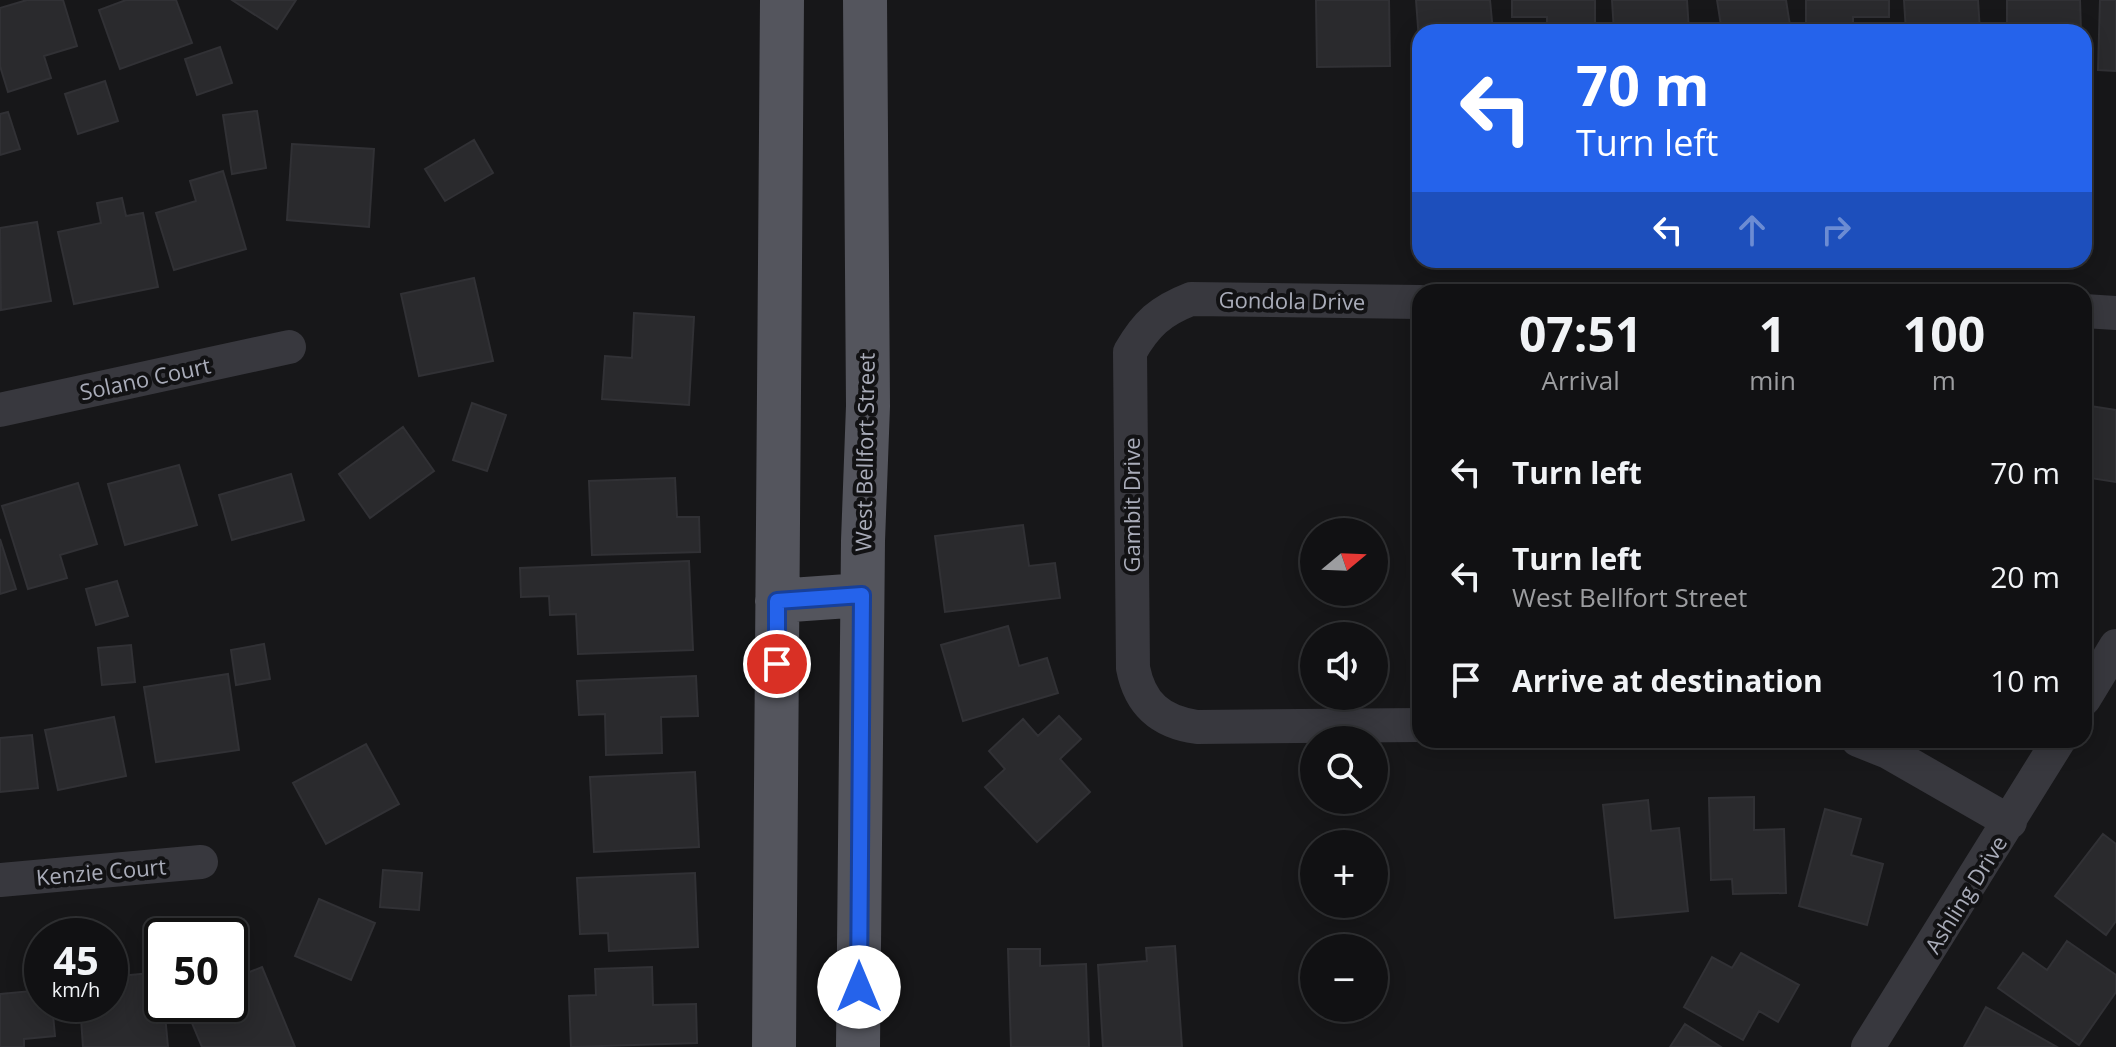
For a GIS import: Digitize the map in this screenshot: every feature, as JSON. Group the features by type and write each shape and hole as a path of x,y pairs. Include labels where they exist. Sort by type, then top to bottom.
{"main road":[{"path":"774,1047 782,0"},
{"name":"West Bellfort Street","path":"858,1047 862,595 868,406 865,0"},
{"path":"777,601 862,595"}],"street":[{"name":"Gondola Drive","path":"1165,309 1191,299 1412,302"},
{"name":"Gambit Drive","path":"1165,309 1145,325 1130,352 1133,668 1137,689 1151,710 1173,724 1197,727 1412,725"},
{"path":"2092,312 2116,313"},
{"name":"Solano Court","path":"0,410 289,347"},
{"path":"2092,686 2116,646"},
{"path":"1878,748 2010,822"},
{"name":"Ashling Drive","path":"1868,1047 2054,748"},
{"name":"Kenzie Court","path":"0,880 201,862"}],"building":[{"path":"27,0 63,0 77,46 44,56 51,78 8,92 0,66 0,8"},
{"path":"126,0 176,0 192,43 120,69 99,10"},
{"path":"232,0 296,0 277,29"},
{"path":"1316,0 1389,0 1390,66 1317,67"},
{"path":"1416,0 1490,0 1492,24 1418,24"},
{"path":"1512,0 1595,0 1595,24 1547,24 1547,17 1512,17"},
{"path":"1612,0 1687,0 1688,24 1614,24"},
{"path":"1717,0 1786,0 1790,24 1721,24"},
{"path":"1806,0 1889,0 1889,17 1853,17 1853,24 1806,24"},
{"path":"1904,0 1978,0 1980,24 1906,24"},
{"path":"2007,0 2080,0 2081,24 2007,24"},
{"path":"2100,0 2116,0 2116,71 2098,70"},
{"path":"220,47 232,83 197,95 185,59"},
{"path":"105,81 118,121 78,134 65,94"},
{"path":"257,111 266,168 232,174 223,115"},
{"path":"8,112 20,149 0,155 0,114"},
{"path":"474,140 493,173 445,201 425,169"},
{"path":"292,144 374,149 369,227 287,220"},
{"path":"223,171 246,249 174,270 156,213 196,201 190,181"},
{"path":"122,198 126,216 143,213 158,287 74,304 58,232 101,223 97,203"},
{"path":"37,222 51,301 1,310 0,228"},
{"path":"474,278 493,361 419,376 401,294"},
{"path":"634,313 694,317 689,405 602,399 605,356 632,358"},
{"path":"472,403 506,415 487,471 453,460"},
{"path":"2092,406 2116,410 2116,482 2092,478"},
{"path":"403,427 434,471 370,518 339,474"},
{"path":"179,465 197,525 125,545 108,484"},
{"path":"291,474 304,520 232,540 219,495"},
{"path":"675,478 677,517 699,517 700,552 592,555 589,481"},
{"path":"78,483 97,544 60,555 67,578 28,589 2,506"},
{"path":"1023,525 1029,566 1055,563 1060,598 945,612 935,536"},
{"path":"0,539 16,589 0,594"},
{"path":"689,561 693,650 578,654 576,614 550,615 549,596 521,597 520,568"},
{"path":"117,581 128,616 96,625 86,589"},
{"path":"1008,626 1019,666 1047,658 1058,693 963,721 941,645"},
{"path":"264,644 270,679 236,685 231,650"},
{"path":"131,645 135,682 102,685 98,648"},
{"path":"228,674 239,750 156,762 144,687"},
{"path":"696,676 698,716 661,717 662,753 606,755 605,714 579,715 577,681"},
{"path":"1059,716 1081,739 1060,759 1090,792 1037,842 985,787 1005,769 989,751 1023,719 1038,736"},
{"path":"114,717 126,776 58,790 45,730"},
{"path":"32,735 38,788 0,792 0,738"},
{"path":"366,744 399,804 326,844 293,783"},
{"path":"695,772 699,847 594,852 590,777"},
{"path":"1754,797 1754,830 1784,829 1786,893 1733,894 1732,879 1711,880 1709,798"},
{"path":"1648,800 1651,831 1679,828 1688,911 1615,918 1603,805"},
{"path":"1825,809 1861,819 1851,855 1883,864 1867,925 1799,906"},
{"path":"2103,834 2116,844 2116,921 2106,935 2055,896"},
{"path":"383,870 422,873 419,910 380,907"},
{"path":"695,873 698,947 609,951 608,933 580,934 577,878"},
{"path":"319,899 375,923 351,980 295,956"},
{"path":"2067,941 2116,975 2116,992 2079,1045 1998,988 2023,953 2047,970"},
{"path":"1175,946 1182,1047 1103,1047 1098,965 1147,961 1146,948"},
{"path":"1008,949 1040,949 1040,966 1086,964 1089,1047 1011,1047"},
{"path":"1741,953 1799,985 1778,1022 1759,1011 1743,1040 1684,1007 1712,957 1732,968"},
{"path":"262,967 295,1047 202,1047 192,1022 248,1022 248,973"},
{"path":"652,967 653,1005 696,1004 697,1043 571,1047 569,996 596,995 595,969"},
{"path":"144,974 144,1022 166,1022 168,1047 83,1047 81,1022 128,1022 128,975"},
{"path":"24,992 24,1022 54,1022 55,1036 24,1039 24,1047 0,1047 0,994"},
{"path":"1986,1007 2057,1047 1964,1047"},
{"path":"1685,1024 1721,1047 1670,1047"}],"route":[{"path":"777,664 777,601 862,595 859,987"}]}
